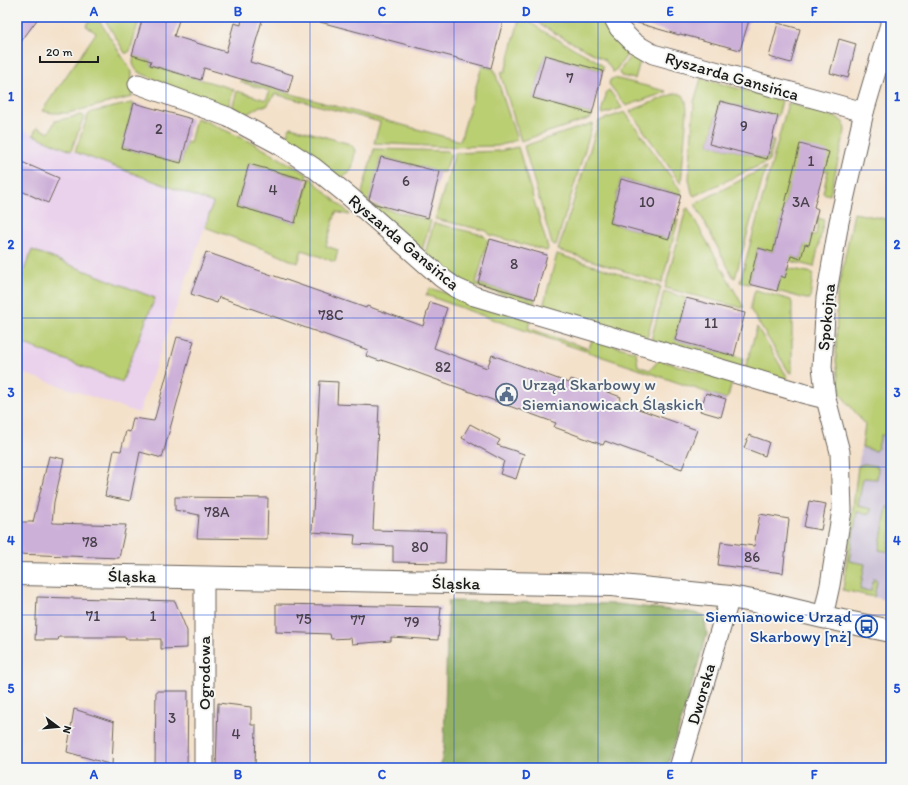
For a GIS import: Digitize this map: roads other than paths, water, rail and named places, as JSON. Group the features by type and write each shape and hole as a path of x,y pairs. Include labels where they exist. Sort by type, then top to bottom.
{"main road":[{"name":"Śląska","path":"17,574 612,585 730,597 764,603 823,618 891,631"}],"street":[{"name":"Ryszarda Gansińca","path":"613,17 619,28 634,43 653,54 864,112"},
{"name":"Spokojna","path":"823,618 842,510 840,452 826,399 822,367 826,298 839,222 864,112 891,21"},
{"name":"Ryszarda Gansińca","path":"138,84 228,117 284,148 314,167 442,278 456,288 474,296 826,399"},
{"name":"Ogrodowa","path":"204,578 204,768"},
{"name":"Dworska","path":"679,768 730,597"}],"place":[{"name":"Urząd Skarbowy w Siemianowicach Śląskich","path":"506,394"},
{"name":"Siemianowice Urząd Skarbowy [nż]","path":"867,626"}]}
